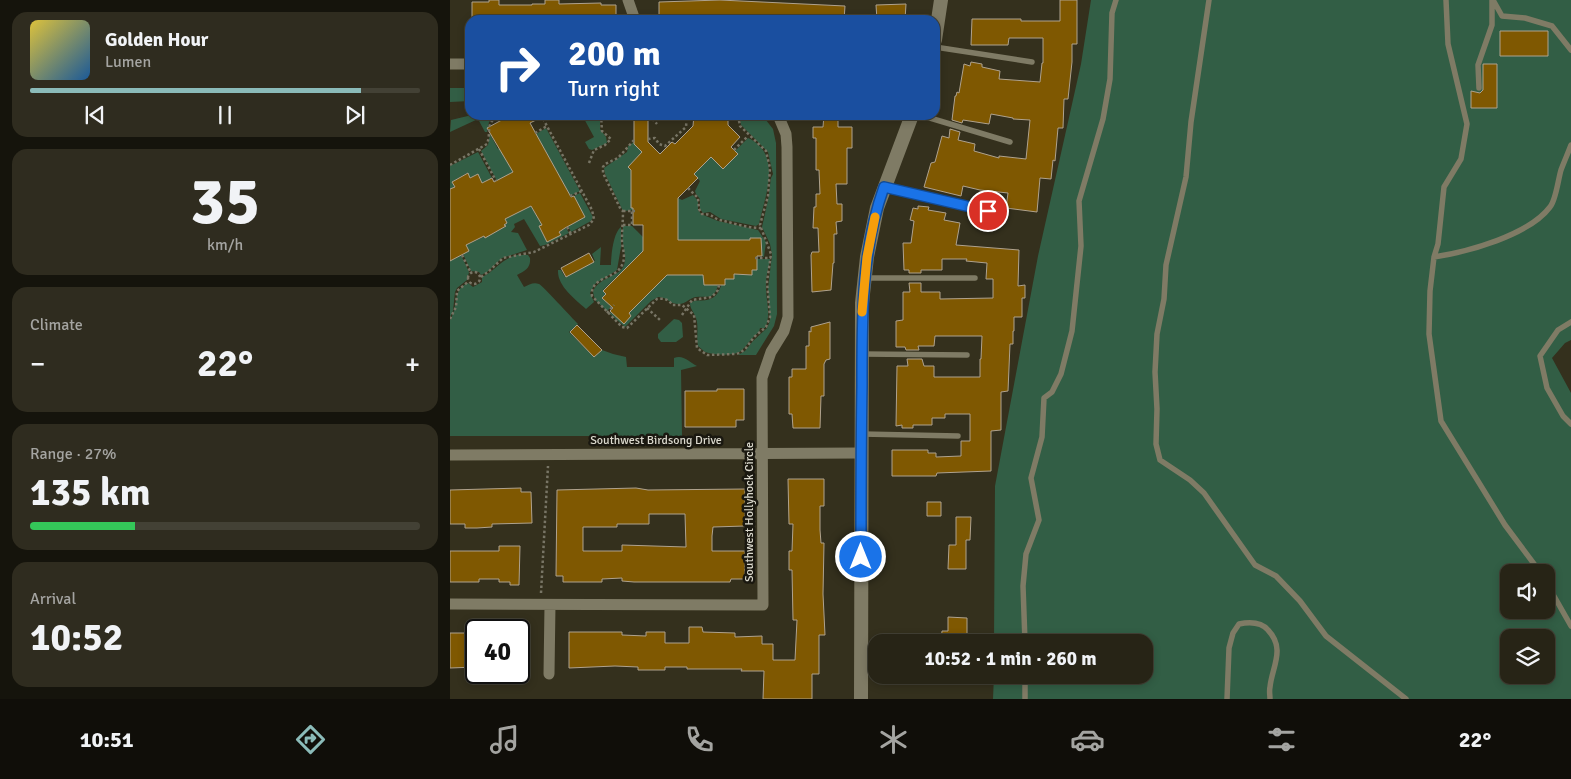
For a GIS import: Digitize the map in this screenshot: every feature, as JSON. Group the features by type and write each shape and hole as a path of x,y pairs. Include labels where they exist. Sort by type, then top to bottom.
{"street":[{"path":"628,0 633,15"},
{"path":"939,15 942,0"},
{"path":"450,64 465,64"},
{"name":"Southwest Hollyhock Circle","path":"450,604 762,605 762,378 771,352 784,331 788,317 788,146 786,134 780,120"},
{"path":"861,699 862,303 867,257 877,208 910,120"},
{"name":"Southwest Birdsong Drive","path":"450,455 861,453"},
{"path":"545,605 549,674"}],"lane":[{"path":"1025,634 1023,586 1026,554 1039,520 1031,478 1042,437 1044,398 1052,392 1061,374 1072,331 1081,246 1079,201 1102,119 1110,79 1112,13 1116,0"},
{"path":"1209,0 1190,122 1186,177 1166,265 1164,299 1156,334 1156,444 1160,460 1190,480 1204,493 1255,565 1276,576 1300,601 1326,636 1406,699"},
{"path":"1446,0 1448,44 1467,124 1461,159 1444,187 1438,244 1434,257 1430,291 1429,334 1441,422 1504,525 1534,564"},
{"path":"1492,0 1502,16 1525,18 1552,26 1571,50"},
{"path":"1479,88 1478,65 1492,25 1492,0"},
{"path":"940,48 1032,62"},
{"path":"937,120 1010,142"},
{"path":"1434,257 1461,253 1502,239 1534,222 1552,206 1561,169 1571,145"},
{"path":"884,187 988,211"},
{"path":"865,278 976,278"},
{"path":"1571,322 1558,330 1540,356 1547,388 1563,416 1571,424"},
{"path":"862,354 967,355"},
{"path":"862,434 958,436"},
{"path":"1555,598 1571,626"},
{"path":"1227,699 1229,648 1234,632 1239,624 1249,622 1265,626 1273,635 1278,650 1270,687 1270,699"},
{"path":"1025,684 1025,699"}],"path":[{"path":"450,165 487,144 490,123 493,120"},
{"path":"471,273 467,279 475,285 480,282 481,277 503,258 534,252 589,225 594,219 595,215 543,120"},
{"path":"589,163 594,150 605,145 611,139 602,131 601,120"},
{"path":"653,120 657,124"},
{"path":"648,139 655,138 659,144 664,146 686,127 687,120"},
{"path":"634,140 618,158 605,164 603,167 603,173 623,212 622,242 625,258 620,269 596,283 592,292 594,300 622,327 627,328 646,308 661,298 670,301 672,305 682,305 694,315 696,321 696,343 700,351 708,355 734,354 743,351 766,327 770,312 767,282 771,258 770,249 760,228 768,196 770,162 766,151 748,136 740,126 739,120"},
{"path":"536,133 547,126"},
{"path":"734,150 748,136"},
{"path":"479,150 496,181"},
{"path":"688,188 698,198 699,209 702,214 708,213 721,220 760,228"},
{"path":"570,196 582,191"},
{"path":"623,212 634,212 632,225 623,225"},
{"path":"567,227 571,234"},
{"path":"462,255 471,273"},
{"path":"755,258 771,258"},
{"path":"471,273 478,273 481,277"},
{"path":"450,319 456,307 457,290 469,281"},
{"path":"682,315 692,300 712,297 718,290 719,285"},
{"path":"607,312 614,305"},
{"path":"646,308 660,320"},
{"path":"545,605 548,454"}],"green space":[{"path":"1091,0 1571,0 1571,340 1565,343 1552,358 1571,393 1571,699 993,699 994,684 1153,684 1153,634 994,634 995,486 1038,256 1081,64"},
{"path":"450,88 465,88 465,101 450,102"},
{"path":"465,117 465,120 476,120 450,132 451,120"},
{"path":"479,120 491,120 487,132 485,132"},
{"path":"585,120 600,120 600,129 606,137 607,143 592,150 589,149 585,142 594,137"},
{"path":"740,120 766,120 773,129 776,143 777,314 774,326 756,355 738,355 745,351 767,328 770,321 768,288 772,255 770,244 762,227 773,174 768,152 741,125"},
{"path":"546,128 580,191 570,196 536,134"},
{"path":"490,134 513,172 497,181 481,151 488,145"},
{"path":"748,138 759,145 765,154 768,165 767,189 759,224 756,226 721,219 710,212 703,213 700,209 700,199 695,191 700,181 694,174 711,157 723,169 738,154 735,151"},
{"path":"634,142 648,159 639,156 628,167 632,170 631,208 635,208 635,210 623,211 605,174 604,168 627,152 628,146"},
{"path":"478,152 492,178 482,183 478,174 470,178 467,173 452,182 455,187 450,189 450,166"},
{"path":"580,193 593,217 591,221 571,232 568,226 585,217 574,196"},
{"path":"693,195 698,201 698,210 701,214 718,221 758,230 766,242 764,257 762,256 760,238 750,238 750,243 678,240 678,198 682,200"},
{"path":"531,206 542,225 539,226 547,242 561,234 559,232 566,228 569,233 540,246 524,219 514,224 515,227 511,232 518,233 527,250 502,258 481,275 479,272 471,271 463,254 469,251 466,245 505,227 504,225 507,223 505,219"},
{"path":"623,226 632,226 643,237 643,251 603,290 606,294 603,298 610,306 613,305 607,311 595,300 593,292 599,283 618,272 624,265"},
{"path":"621,227 621,247 617,270 595,284 590,293 594,302 586,309 564,287 558,276 558,270 561,270 565,277 595,261 592,254 601,247 600,265 611,265 614,239"},
{"path":"461,255 469,272 467,280 455,292 453,311 450,317 450,257 452,260"},
{"path":"517,255 528,255 530,258 528,267 517,275 524,287 537,283 546,290 578,324 569,332 594,357 602,350 626,357 627,367 674,367 674,358 677,357 683,358 697,366 681,370 682,436 450,436 450,320 458,294 463,286 468,283 473,287 482,282 482,277 502,262"},
{"path":"757,259 770,259 766,281 768,317 765,328 760,328 759,332 740,352 714,354 705,352 698,346 697,321 690,303 714,297 725,279 734,279 734,274 752,275 752,270 757,270"},
{"path":"667,275 703,275 703,279 718,285 715,293 712,295 696,297 681,304 658,297 651,301 625,327 609,313 624,323 631,316 627,311 630,312"},
{"path":"674,319 682,323 683,337 676,342 661,342 658,334"}],"building":[{"path":"489,0 499,0 499,5 545,4 545,0 559,0 559,4 601,3 601,5 616,5 616,15 472,15 472,2 489,2"},
{"path":"720,0 845,6 844,15 659,15 659,2"},
{"path":"1060,0 1077,0 1077,44 1072,44 1068,99 1064,99 1063,128 1058,128 1055,161 1053,160 1051,179 1040,178 1037,212 1006,208 1008,193 963,186 961,196 924,187 931,163 935,162 942,136 949,138 950,129 960,132 958,140 975,144 974,151 999,158 999,156 1026,159 1030,120 1013,119 991,114 989,124 963,120 962,123 952,120 955,96 957,92 959,93 964,64 970,66 971,62 982,64 982,67 1000,71 999,79 1040,82 1043,63 1043,38 1009,38 1008,45 971,45 972,19 1060,21"},
{"path":"906,4 905,15 877,15 876,5"},
{"path":"1500,31 1548,31 1548,56 1500,56"},
{"path":"1483,64 1497,64 1497,108 1471,108 1471,91 1480,93 1483,90"},
{"path":"502,120 536,120 530,123 571,197 574,196 585,217 559,232 561,235 547,242 539,226 542,225 531,206 505,219 507,223 504,225 506,226 485,238 484,236 466,245 469,251 450,261 450,189 455,187 452,182 468,173 470,178 478,174 482,183 492,178 494,182 513,172 487,128"},
{"path":"634,120 648,120 648,142 660,154 672,142 675,144 693,126 694,120 728,120 728,125 740,137 731,147 738,154 723,169 711,157 694,174 698,178 678,198 678,240 750,240 750,238 761,238 762,256 757,256 757,270 752,270 752,275 734,274 734,279 725,279 725,285 704,285 703,275 667,275 629,313 631,316 624,324 610,311 613,308 602,298 606,294 603,291 643,251 643,225 633,225 631,170 628,167 642,152 634,144"},
{"path":"824,120 838,120 838,127 852,127 852,148 847,148 847,184 836,184 837,204 842,204 842,221 836,222 837,234 834,234 834,263 831,290 812,292 811,255 812,252 819,252 818,228 813,228 814,207 816,207 816,194 820,194 819,170 816,170 816,138 813,138 813,127 823,127"},
{"path":"918,206 929,207 928,210 946,213 944,220 960,223 956,245 1019,250 1018,286 1025,285 1025,298 1022,298 1022,317 1014,317 1013,344 1010,344 1008,391 1001,392 1001,430 991,431 991,471 937,473 936,476 892,476 892,450 928,450 928,453 936,453 936,457 961,456 961,441 970,441 970,414 945,414 945,418 932,418 932,425 913,425 913,428 902,428 902,425 896,426 897,366 908,366 907,359 922,359 924,366 934,366 934,377 980,377 982,336 935,336 934,346 918,346 919,350 906,350 905,347 896,347 896,321 903,320 903,292 910,292 909,283 921,283 921,292 940,292 940,299 993,298 993,279 986,279 987,263 966,261 967,259 942,259 942,270 921,270 921,273 909,273 909,270 904,270 903,243 911,243 914,221 910,220 913,208 918,209"},
{"path":"589,253 594,262 566,277 561,268"},
{"path":"830,322 830,359 826,360 824,364 824,396 821,396 820,428 793,428 792,414 789,414 789,377 792,377 792,369 806,369 806,346 809,346 809,331 811,332 811,327"},
{"path":"577,325 602,350 594,357 570,332"},
{"path":"717,389 744,389 744,420 736,420 736,427 685,427 685,391 717,391"},
{"path":"788,479 824,479 824,506 820,506 820,530 821,543 824,543 823,594 825,635 819,635 819,674 812,674 812,699 763,699 764,671 687,669 687,667 665,667 665,670 638,670 638,667 615,666 569,668 569,632 622,632 622,635 646,636 646,632 665,632 665,643 689,643 689,627 702,627 703,632 735,633 735,637 762,636 762,644 773,644 773,660 795,660 797,620 793,620 792,570 789,570 789,551 792,551 793,524 789,524"},
{"path":"521,488 521,492 531,492 532,523 492,524 492,527 477,528 465,528 465,524 450,524 450,490"},
{"path":"636,488 648,490 745,489 745,526 713,527 712,551 745,551 745,579 731,579 730,582 634,582 622,581 622,578 602,579 602,582 563,582 563,576 556,576 557,490","holes":["649,514 685,514 686,547 622,545 622,551 583,551 583,527 617,527 617,524 649,524"]},
{"path":"927,502 941,502 941,516 927,516"},
{"path":"956,517 971,517 970,540 966,540 966,569 948,569 949,545 956,545"},
{"path":"499,546 520,546 519,585 510,585 510,582 499,582 499,579 479,579 479,582 450,582 450,551 499,551"},
{"path":"948,617 967,618 967,634 942,634 942,631 948,631"},
{"path":"450,633 465,633 465,667 450,668"}],"slow traffic":[{"path":"862,312 867,257 875,217"}],"route":[{"path":"861,557 862,303 867,257 877,208 884,187 988,211"}]}
